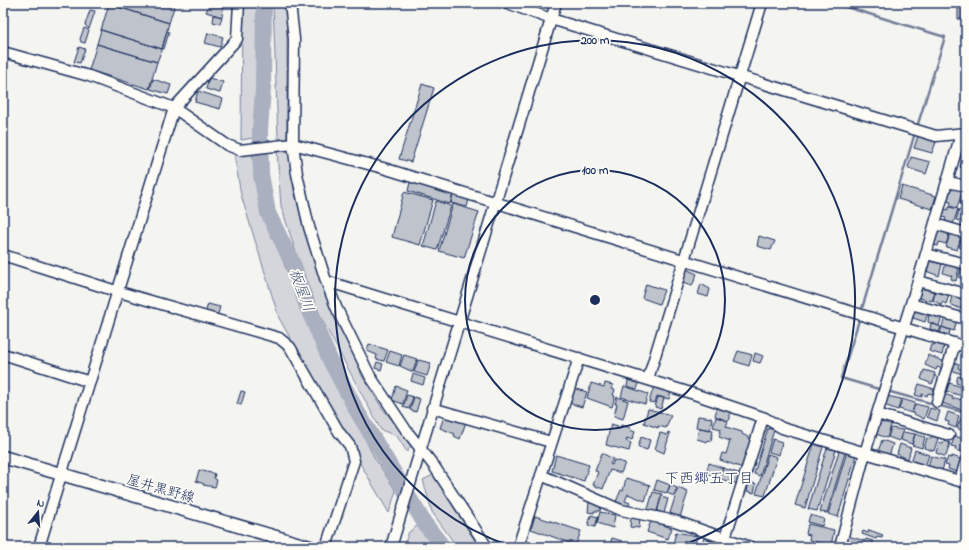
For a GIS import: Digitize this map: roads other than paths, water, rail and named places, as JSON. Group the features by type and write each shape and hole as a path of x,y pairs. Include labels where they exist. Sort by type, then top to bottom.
{"main road":[{"name":"屋井黒野線","path":"3,457 310,547"}],"street":[{"path":"39,547 90,382 116,291 174,108 237,39 239,3"},
{"path":"290,3 294,39 291,145 309,227 326,281 336,307 370,376 420,451 434,466 486,547"},
{"path":"507,3 551,19 936,136 964,133 865,453 840,547"},
{"path":"391,547 494,203 556,3"},
{"path":"648,379 762,3"},
{"path":"3,52 89,76 174,108 227,145 240,150 291,145 383,168 966,347"},
{"path":"948,182 966,186"},
{"path":"935,224 962,232"},
{"path":"926,254 966,264"},
{"path":"3,255 116,291 279,338 290,347 335,425 350,446 354,461 326,547"},
{"path":"326,281 648,379 763,418 782,428 963,482 966,460"},
{"path":"918,281 966,294"},
{"path":"911,304 962,318"},
{"path":"937,402 955,344"},
{"path":"3,354 90,382"},
{"path":"518,547 551,442 580,358"},
{"path":"432,408 551,442"},
{"path":"877,414 948,435"},
{"path":"725,538 763,418"},
{"path":"541,475 621,510 675,521 750,547"}],"waterway":[{"name":"板屋川","path":"264,3 263,89 260,130 261,174 268,213 294,266 306,304 331,362 357,411 425,524 443,547"},
{"path":"833,3 945,37 917,127"},
{"path":"861,312 915,133"},
{"path":"860,317 841,378 882,390"},
{"path":"887,391 966,413"}],"district":[{"name":"下西郷五丁目","path":"709,478"}]}
